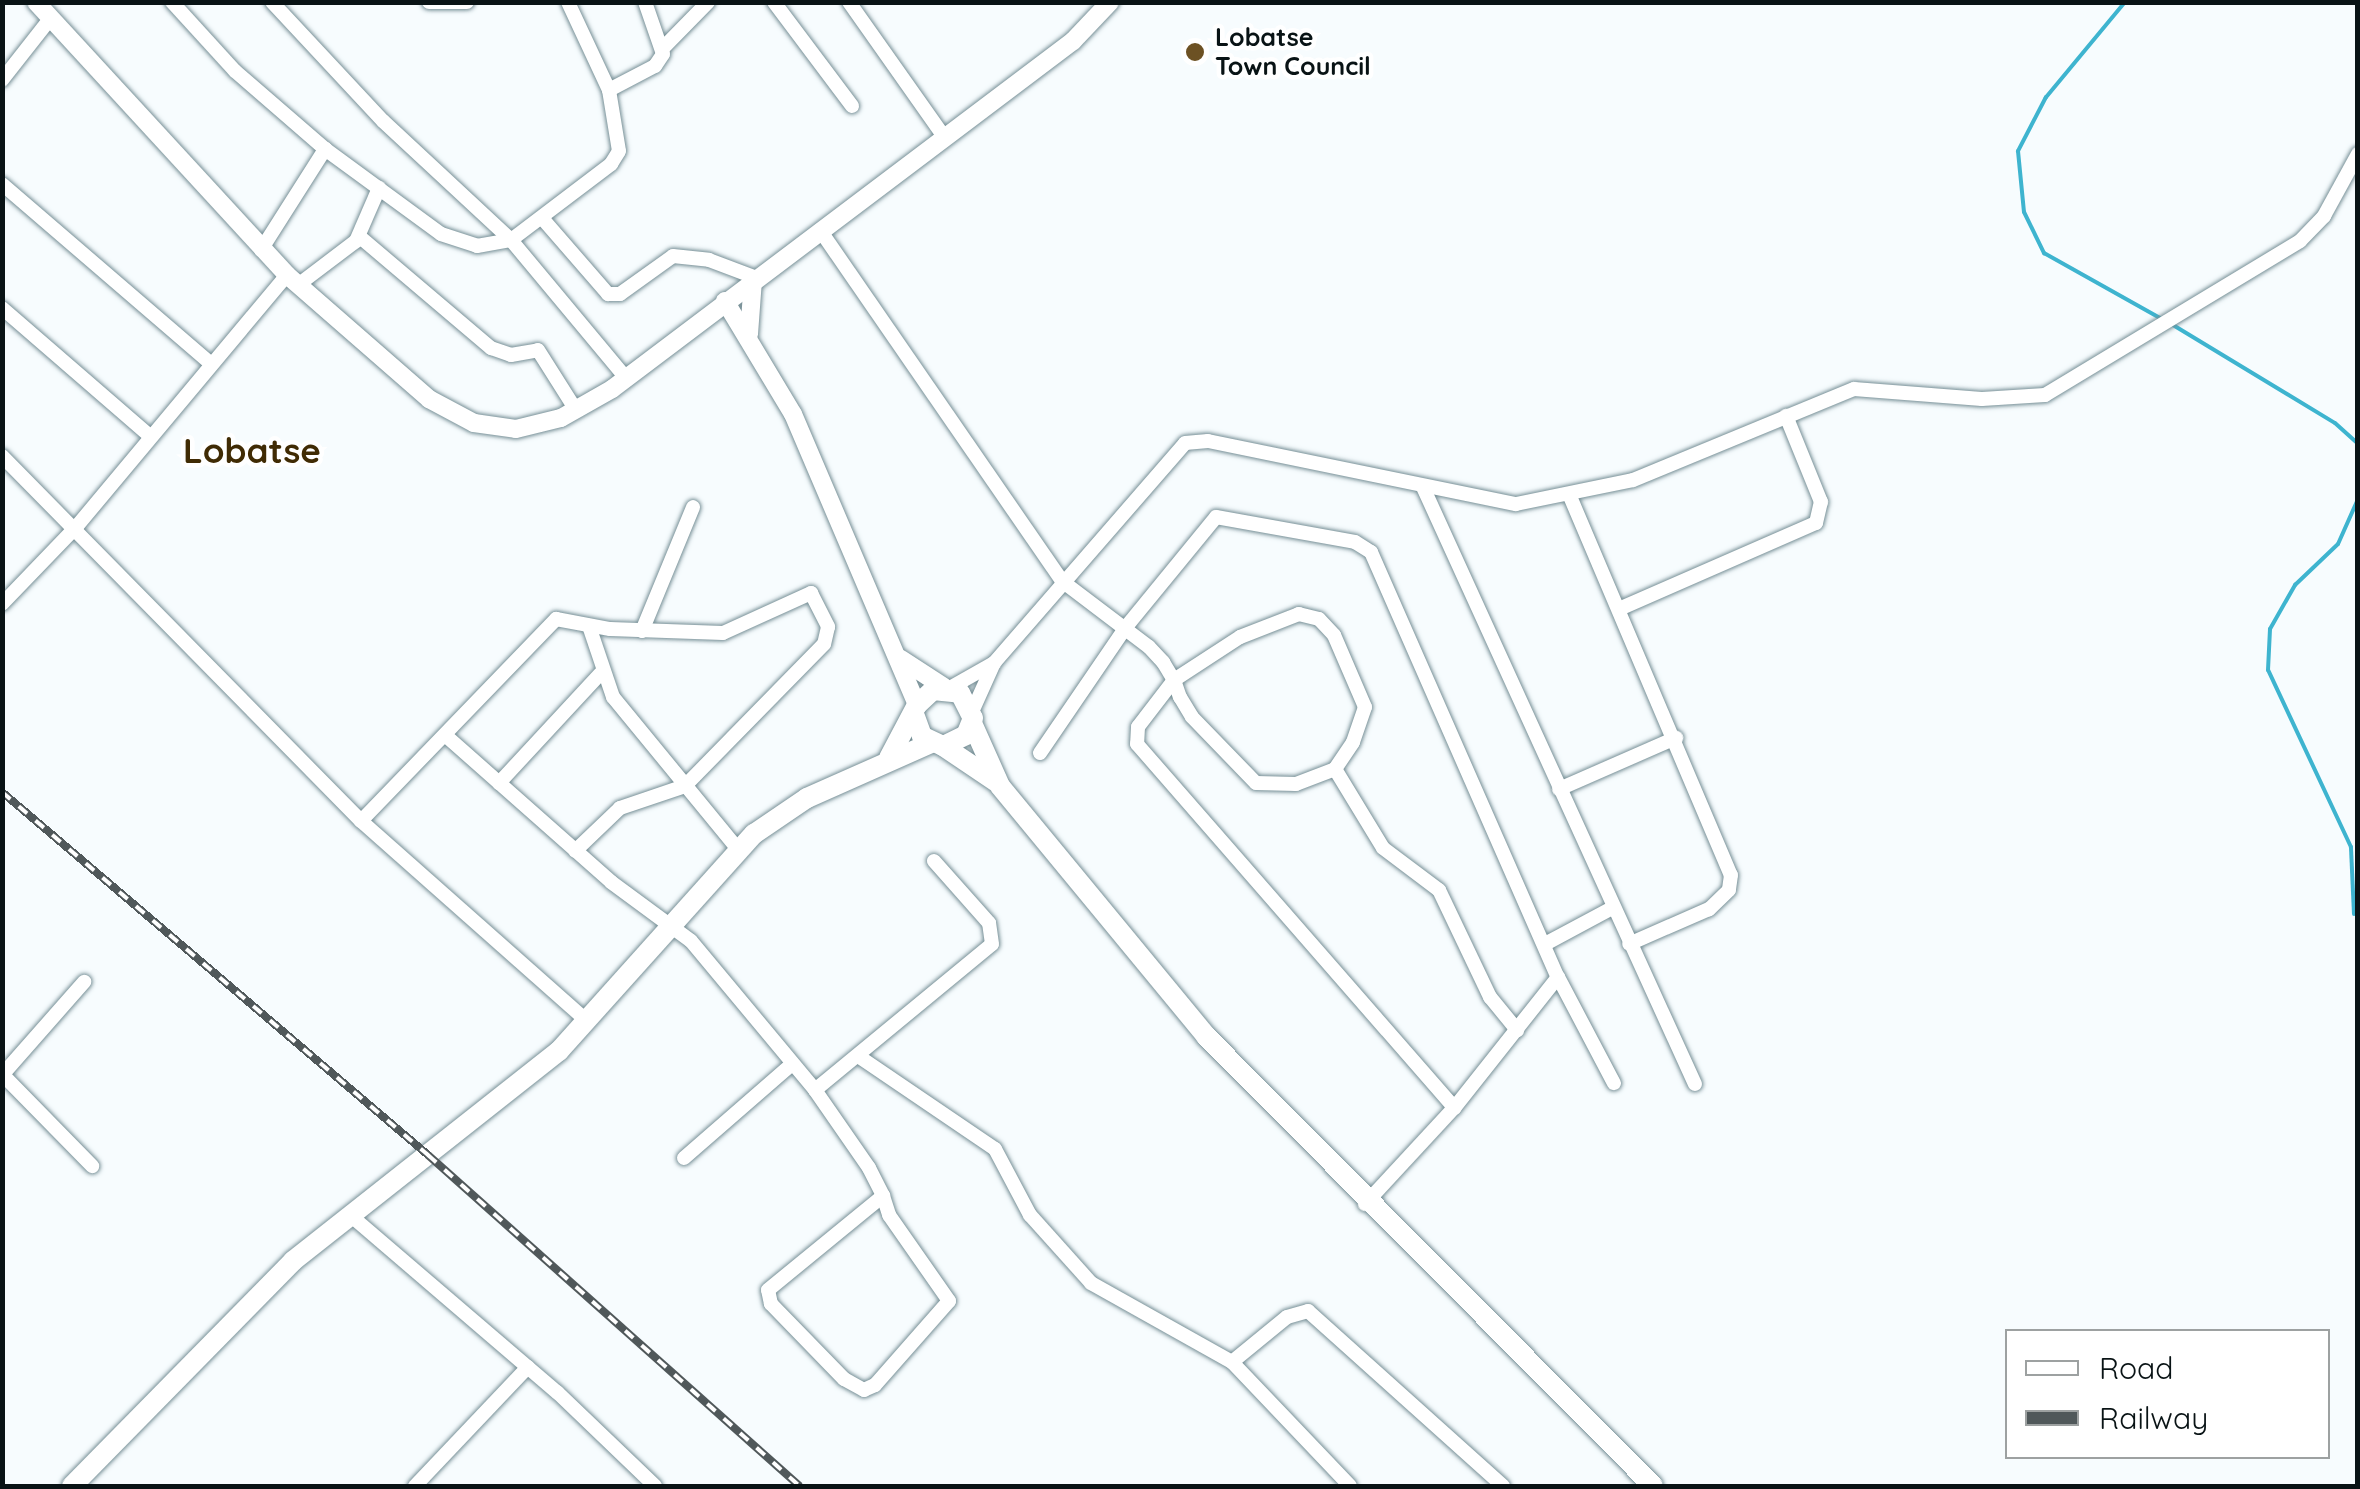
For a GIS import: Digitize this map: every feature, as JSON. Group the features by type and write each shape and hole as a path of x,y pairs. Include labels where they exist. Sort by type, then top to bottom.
{"main road":[{"path":"888,758 916,711 947,688 972,718 1000,786 1193,1022 1365,1204 1653,1486"},
{"path":"916,711 937,744 1000,786"},
{"path":"72,1486 267,1285 349,1214 515,1089 588,1022 737,848 807,798 888,758 966,735 972,718"}],"street":[{"path":"36,2 261,250 293,280 429,399 474,423 516,429 576,410 626,378 1073,41 1110,2"},
{"path":"172,2 235,71 325,149 461,243 511,240 616,156 608,90 568,2"},
{"path":"272,2 394,132 511,240 626,378"},
{"path":"429,2 468,2"},
{"path":"644,2 664,48"},
{"path":"608,90 655,66 664,48 708,2"},
{"path":"774,2 852,106"},
{"path":"849,2 945,138"},
{"path":"2,80 50,18"},
{"path":"261,250 325,149"},
{"path":"972,718 994,663 1163,462 1195,440 1516,504 1655,472 1786,416 1877,386 2026,399 2066,386 2308,234 2358,154"},
{"path":"2,184 211,364"},
{"path":"2,604 77,526 211,364 293,280 360,236 379,188"},
{"path":"542,218 608,294 620,294 674,256 708,260 757,278"},
{"path":"820,230 1062,581 1126,627 1174,680 1192,718 1256,783 1296,784 1335,769 1365,706 1334,635 1319,618 1299,614 1257,630 1174,680 1138,727 1141,752 1454,1108"},
{"path":"360,236 492,348 510,354 538,350 576,410"},
{"path":"750,340 757,278"},
{"path":"726,301 793,414 901,659 916,711"},
{"path":"2,308 150,436"},
{"path":"702,320 750,340"},
{"path":"1618,609 1816,523 1821,502 1786,416"},
{"path":"2,456 77,526 361,821 588,1022"},
{"path":"1423,488 1695,1084"},
{"path":"1569,494 1676,738 1732,882 1710,909 1628,944"},
{"path":"642,631 693,507"},
{"path":"1040,753 1126,627 1220,516 1367,547 1558,977 1614,1084"},
{"path":"361,821 548,625 564,618 590,626 642,631 738,629 803,591 828,627 824,644 685,786 620,808 575,851"},
{"path":"590,626 600,674 737,848"},
{"path":"901,659 947,688 994,663"},
{"path":"499,783 600,674"},
{"path":"446,734 575,851 698,950 815,1090 949,1301 864,1390 844,1379 768,1295 774,1282 882,1196"},
{"path":"1559,789 1676,738"},
{"path":"1335,769 1384,848 1439,890 1490,996 1517,1030"},
{"path":"815,1090 861,1058 996,936 934,861"},
{"path":"1545,944 1612,908"},
{"path":"1365,1204 1454,1108 1558,977"},
{"path":"84,982 3,1074 92,1166"},
{"path":"861,1058 999,1152 1030,1215 1091,1284 1232,1362 1350,1486"},
{"path":"684,1158 791,1065"},
{"path":"349,1214 528,1367 655,1486"},
{"path":"1232,1362 1287,1317 1308,1311 1503,1486"},
{"path":"415,1486 528,1367"}],"waterway":[{"path":"2125,2 2046,97 2018,151 2024,212 2044,253 2160,318"},
{"path":"2173,325 2335,423 2358,444"},
{"path":"2354,914 2351,847 2268,670 2270,629 2295,585 2338,544 2358,499"}],"railway":[{"path":"2,792 428,1155 800,1486"}],"place":[{"name":"Lobatse Town Council","path":"1195,52"}],"district":[{"name":"Lobatse","path":"252,450"}]}
